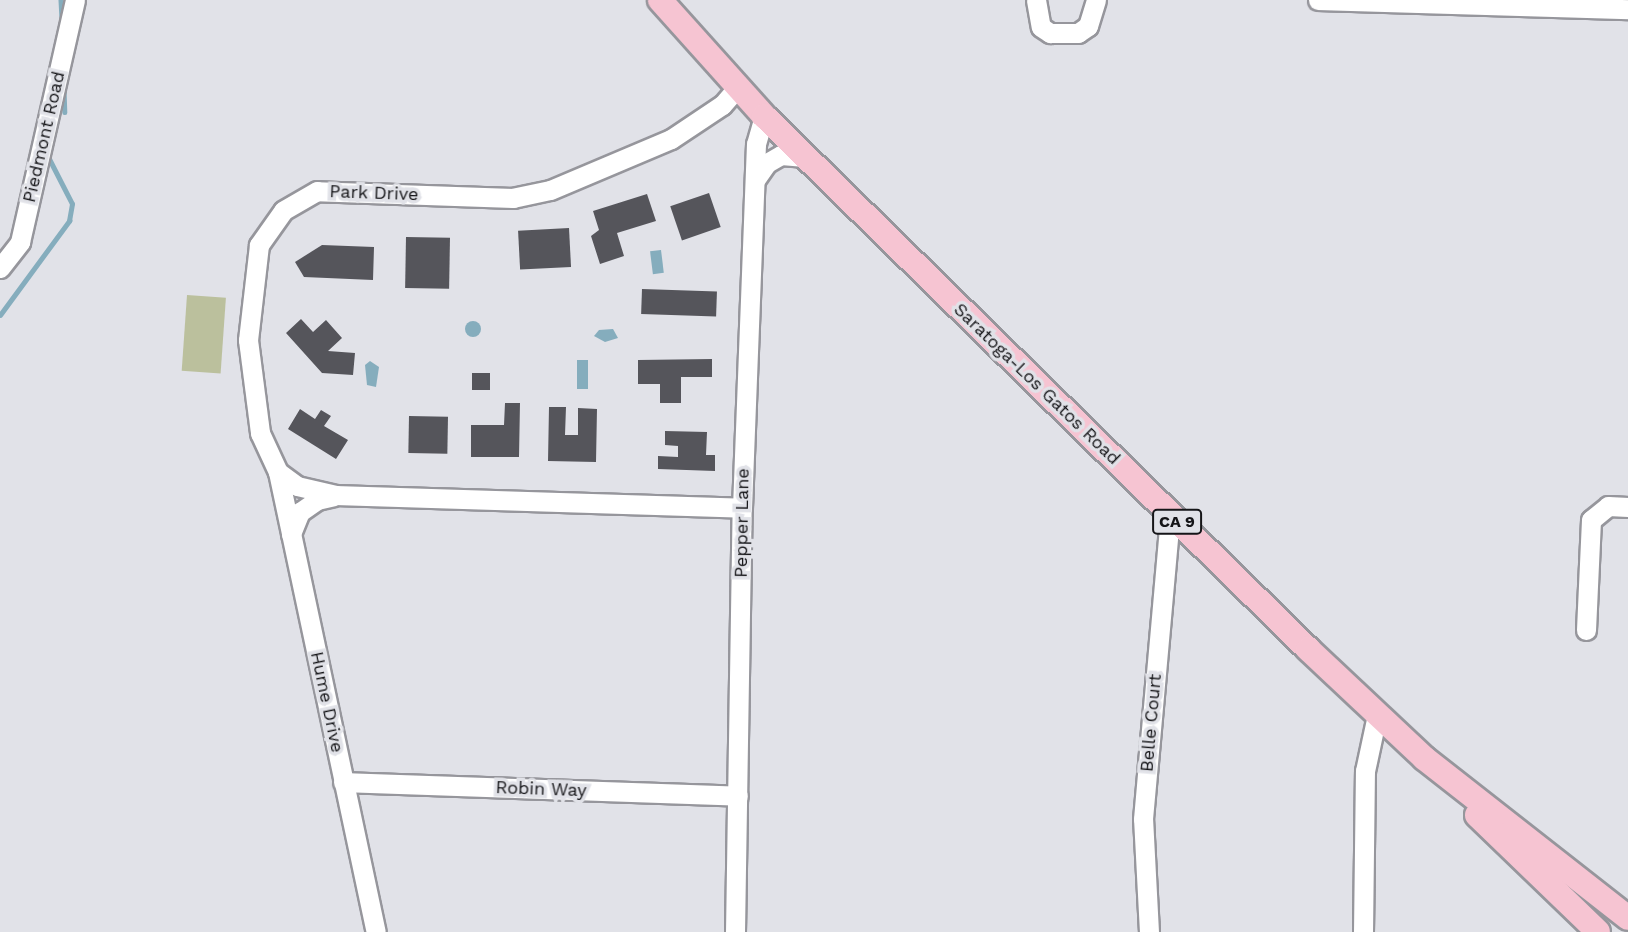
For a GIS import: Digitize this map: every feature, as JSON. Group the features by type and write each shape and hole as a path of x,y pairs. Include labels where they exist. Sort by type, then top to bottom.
{"main road":[{"name":"Saratoga-Los Gatos Road","path":"660,0 737,88 805,157 1377,715 1424,758 1628,919"},
{"path":"688,0 695,40"},
{"name":"Saratoga-Los Gatos Road","path":"1424,758 1506,846 1598,932"}],"street":[{"name":"Piedmont Road","path":"0,268 19,242 75,0"},
{"path":"1036,0 1041,27 1050,33 1077,33 1088,26 1096,0"},
{"path":"1318,0 1628,9"},
{"name":"Park Drive","path":"278,472 255,412 248,340 258,245 283,211 317,191 513,198 550,190 671,139 722,105 737,88"},
{"name":"Pepper Lane","path":"735,932 742,508 756,144 764,116"},
{"path":"755,180 767,163 781,155 805,157"},
{"path":"278,472 297,486 336,495 742,508"},
{"name":"Hume Drive","path":"278,472 376,932"},
{"path":"291,534 300,512 317,500 336,495"},
{"path":"1586,630 1591,520 1608,506 1628,507"},
{"name":"Belle Court","path":"1149,932 1143,819 1170,515"},
{"path":"1363,932 1365,771 1377,715"},
{"name":"Robin Way","path":"344,782 738,796"}],"green space":[{"path":"187,295 226,298 221,374 182,371"}],"water":[{"path":"661,250 664,273 653,274 650,251"},
{"path":"473,321 479,323 479,335 473,337 467,335 465,329 467,323"},
{"path":"613,329 618,338 605,342 594,336 599,330"},
{"path":"577,360 588,360 588,389 577,389"},
{"path":"370,361 379,367 376,387 367,385 365,365"}],"building":[{"path":"709,193 721,227 682,240 670,206"},
{"path":"647,194 656,221 617,233 624,256 600,264 591,236 599,230 593,211"},
{"path":"569,228 571,267 520,270 518,231"},
{"path":"406,237 450,238 449,289 405,288"},
{"path":"322,245 374,247 373,280 304,277 295,262"},
{"path":"642,289 717,292 716,317 641,314"},
{"path":"301,319 313,332 326,320 342,338 328,351 355,353 353,375 322,373 286,333"},
{"path":"712,359 712,377 681,377 681,403 660,403 660,384 638,384 638,360"},
{"path":"472,373 490,373 490,390 472,390"},
{"path":"505,403 520,403 519,457 471,457 471,425 504,425"},
{"path":"549,407 566,407 565,435 578,435 578,408 597,409 596,462 548,461"},
{"path":"300,409 315,419 321,410 331,416 324,426 348,440 336,459 288,429"},
{"path":"409,416 448,417 447,454 408,453"},
{"path":"665,431 707,432 706,455 715,455 715,471 658,469 658,456 678,457 678,446 665,445"}],"waterway":[{"path":"61,0 62,20"},
{"path":"64,89 65,112"},
{"path":"0,315 69,221 72,204 48,157"}]}
